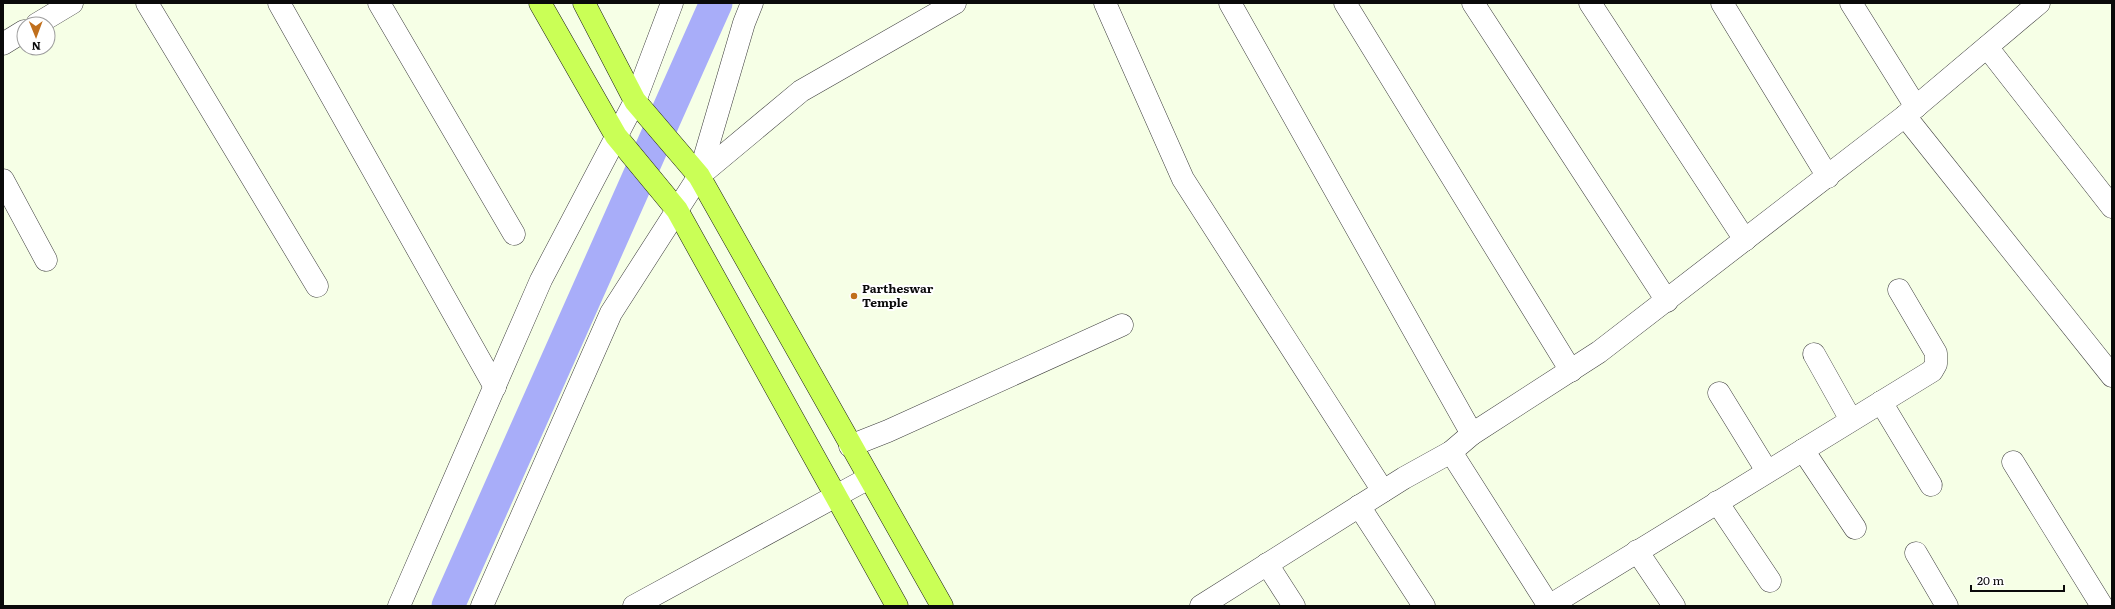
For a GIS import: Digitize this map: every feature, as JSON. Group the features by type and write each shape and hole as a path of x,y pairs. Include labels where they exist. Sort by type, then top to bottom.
{"main road":[{"path":"540,3 616,136 677,210 897,606"},
{"path":"584,3 635,101 681,153 699,176 850,446 942,606"}],"street":[{"path":"50,16 72,3"},
{"path":"147,3 317,286"},
{"path":"279,3 495,387"},
{"path":"379,3 514,234"},
{"path":"399,606 541,280 635,101 672,3"},
{"path":"482,606 611,313 699,176 744,24 752,3"},
{"path":"699,176 800,91 955,3"},
{"path":"1105,3 1183,179 1383,491"},
{"path":"1230,3 1472,434"},
{"path":"1345,3 1571,371"},
{"path":"1473,3 1667,301"},
{"path":"1590,3 1745,240"},
{"path":"1722,3 1828,177"},
{"path":"1851,3 1910,112 2112,376"},
{"path":"1201,606 1383,491 1451,452 1472,434 1571,371 1667,301 1828,177 1910,112 2039,3"},
{"path":"3,44 16,36"},
{"path":"1987,47 2112,207"},
{"path":"3,180 46,260"},
{"path":"1451,452 1549,606 1932,371 1936,364 1936,352 1898,290"},
{"path":"850,446 888,431 1122,325"},
{"path":"1814,354 1851,420"},
{"path":"1720,393 1767,471"},
{"path":"1881,402 1931,485"},
{"path":"1803,450 1855,528"},
{"path":"2013,462 2102,606"},
{"path":"634,606 869,478"},
{"path":"1717,502 1770,581"},
{"path":"1359,506 1424,606"},
{"path":"1637,551 1674,606"},
{"path":"1916,553 1947,606"},
{"path":"1267,564 1294,606"}],"waterway":[{"path":"448,606 716,3"}],"place":[{"name":"Partheswar Temple","path":"854,296"}]}
